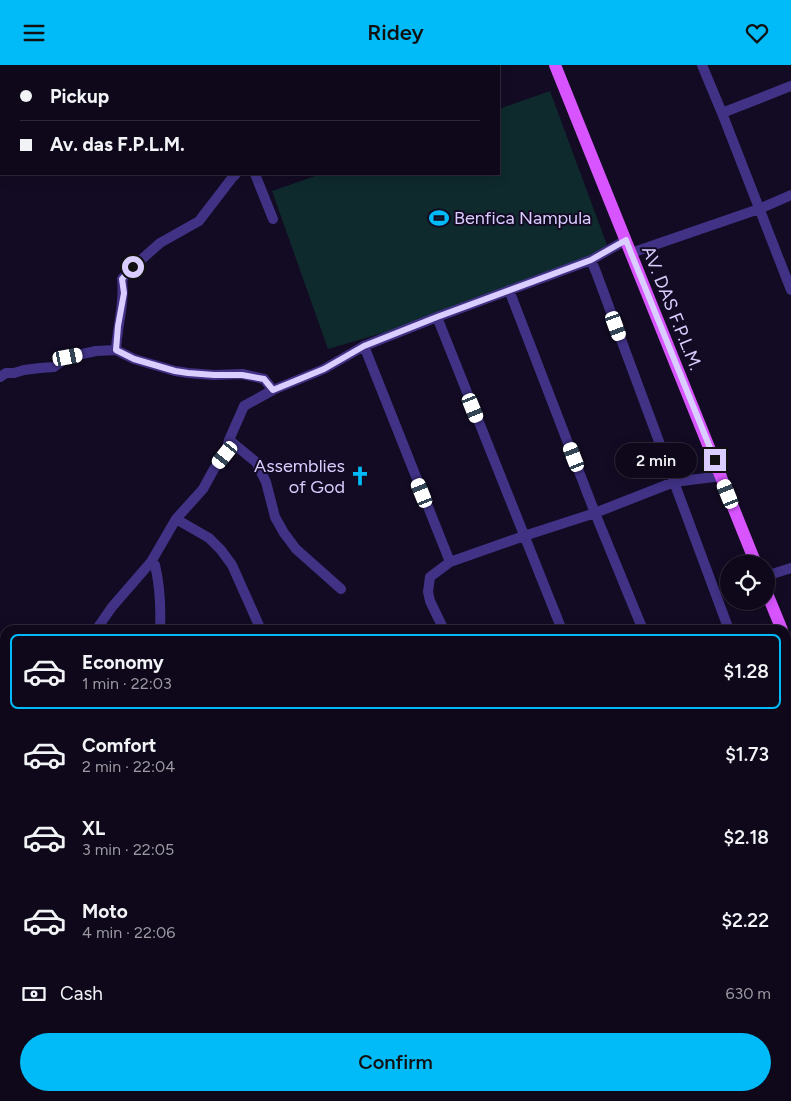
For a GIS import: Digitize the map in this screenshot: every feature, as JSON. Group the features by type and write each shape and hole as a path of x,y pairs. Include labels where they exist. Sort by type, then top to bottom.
{"main road":[{"name":"AV. DAS F.P.L.M.","path":"555,65 752,555"},
{"path":"774,610 780,625"}],"street":[{"path":"702,65 791,290"},
{"path":"722,113 791,86"},
{"path":"116,350 124,293 122,279 160,243 198,221 235,175"},
{"path":"255,175 273,219"},
{"path":"631,253 759,209 791,195"},
{"path":"99,625 112,607 151,562 176,519 203,489 214,469 225,455 229,440 244,406 273,390 324,369 364,346 591,260 626,240"},
{"path":"591,260 727,625"},
{"path":"510,291 595,513 641,625"},
{"path":"437,317 560,625"},
{"path":"364,346 450,561"},
{"path":"0,377 6,373 54,367 68,357 96,351 116,350 134,359 175,371 214,375 242,375 264,379 273,390"},
{"path":"229,440 256,462 266,482 275,517 296,549 341,589"},
{"path":"442,625 430,601 428,592 430,577 450,561 595,513 674,482 722,477"},
{"path":"176,519 209,539 221,550 232,565 259,625"},
{"path":"151,562 155,565 158,577 160,625"},
{"path":"775,573 791,568"}],"green space":[{"name":"Benfica Nampula","path":"550,91 607,245 591,260 437,317 328,349 272,191 318,175 500,175 500,109"}],"place":[{"name":"Benfica Nampula","path":"439,218"},
{"name":"Assemblies of God","path":"360,476"}],"route":[{"path":"133,267 122,279 124,293 116,350 134,359 175,371 214,375 242,375 264,379 273,390 324,369 364,346 591,260 626,240 715,460"}]}
